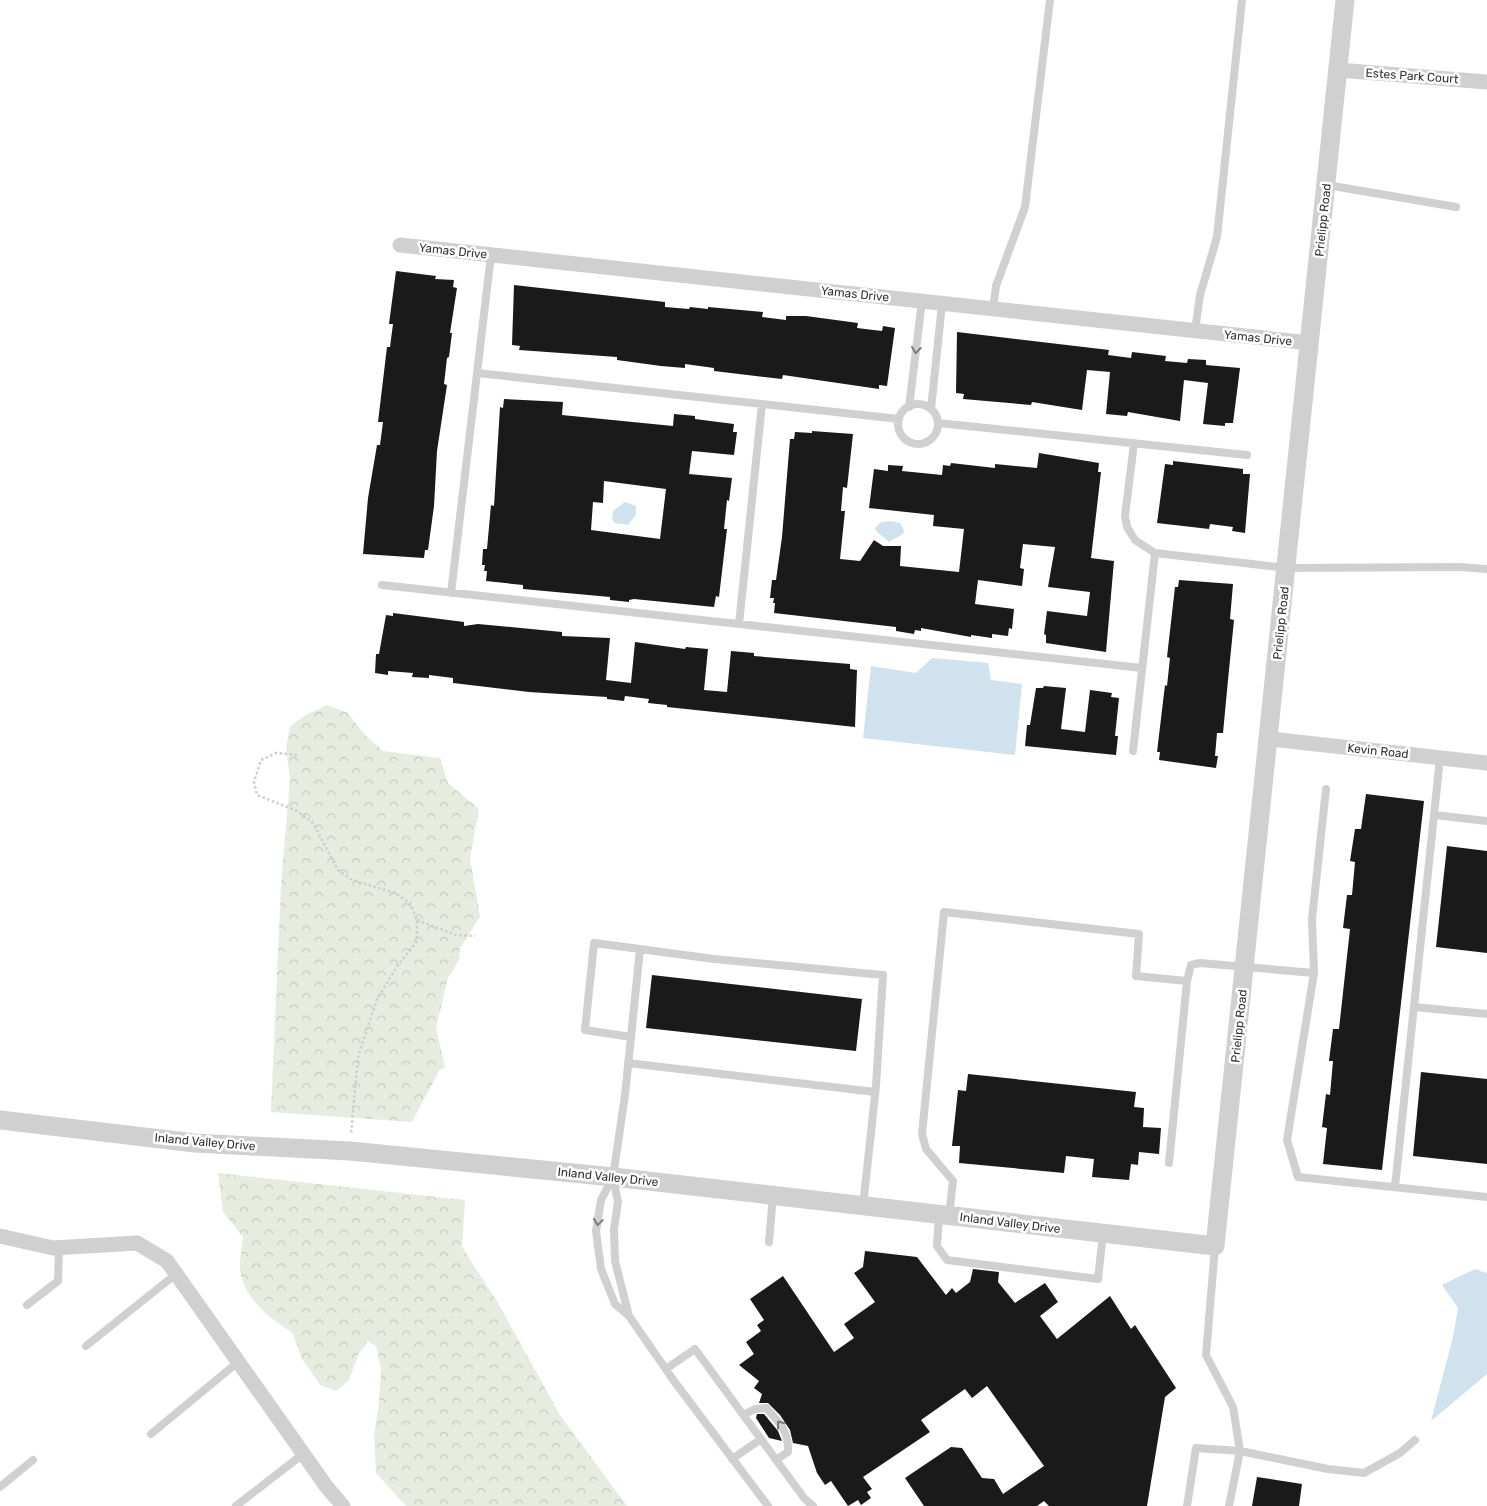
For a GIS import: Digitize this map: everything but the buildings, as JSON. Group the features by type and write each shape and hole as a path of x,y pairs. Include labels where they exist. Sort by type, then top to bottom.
{"street":[{"name":"Prielipp Road","path":"1215,1246 1270,739 1345,0"},
{"name":"Estes Park Court","path":"1338,70 1487,82"},
{"name":"Yamas Drive","path":"400,245 1310,343"},
{"name":"Kevin Road","path":"1270,739 1487,763"},
{"name":"Inland Valley Drive","path":"0,1120 195,1143 350,1151 613,1176 1215,1246"},
{"path":"0,1236 53,1248 137,1243 167,1261 303,1454 343,1506"}],"lane":[{"path":"993,309 996,286 1026,207 1050,0"},
{"path":"1195,331 1200,295 1217,237 1242,0"},
{"path":"1326,185 1456,207"},
{"path":"451,593 491,255"},
{"path":"922,301 909,406 899,419 898,429 906,440 918,445 925,444 935,436 938,423 931,409 942,304"},
{"path":"477,374 899,419"},
{"path":"739,624 762,404"},
{"path":"909,406 922,404 931,409"},
{"path":"938,423 1248,455"},
{"path":"1134,443 1125,516 1127,527 1136,540 1155,553 1287,568 1460,567 1487,569"},
{"path":"1133,751 1155,553"},
{"path":"382,585 1142,668"},
{"path":"1395,1187 1440,758"},
{"path":"1326,789 1312,919 1314,973 1287,1140 1298,1177 1487,1197"},
{"path":"1434,815 1487,821"},
{"path":"1103,1234 1098,1279 947,1260 937,1246 953,1181 926,1148 922,1134 944,912 1139,934 1136,976 1187,981"},
{"path":"631,1037 585,1030 594,943 714,959 883,975 875,1092 863,1206"},
{"path":"630,1316 615,1261 614,1229 618,1202 613,1176 628,1063 640,949"},
{"path":"1169,1163 1187,981 1191,965 1200,963 1314,973"},
{"path":"1414,1007 1487,1014"},
{"path":"628,1063 875,1092"},
{"path":"613,1176 601,1200 596,1231 597,1249 607,1288 615,1304 630,1316 666,1369 768,1506"},
{"path":"769,1242 773,1195"},
{"path":"1215,1246 1206,1355 1233,1407 1240,1451 1229,1506"},
{"path":"27,1305 58,1281 59,1248"},
{"path":"86,1346 176,1274"},
{"path":"666,1369 695,1349 804,1498 813,1506"},
{"path":"151,1434 238,1362"},
{"path":"743,1415 755,1409 766,1408 777,1420 789,1437 788,1452 776,1460"},
{"path":"732,1459 761,1439"},
{"path":"1187,1506 1196,1448 1240,1451 1328,1469 1364,1473 1400,1453 1415,1440"},
{"path":"236,1506 303,1454"},
{"path":"0,1487 33,1460"}],"path":[{"path":"297,755 276,753 261,760 254,782 257,795 297,811 313,823 338,870 352,880 394,893 410,903 417,920 417,941 398,965 377,999 358,1057 350,1151"},
{"path":"417,920 456,935 474,936"}],"green space":[{"path":"327,705 348,713 363,733 383,751 440,758 448,783 479,809 470,858 480,917 460,948 459,960 448,978 436,1028 445,1067 439,1071 412,1122 271,1112 281,884 290,780 286,748 290,726 306,715"},
{"path":"218,1173 465,1200 462,1247 498,1303 560,1415 627,1506 406,1506 376,1473 374,1436 381,1369 376,1346 368,1341 358,1355 349,1380 336,1391 320,1385 302,1359 292,1332 268,1316 255,1302 245,1286 240,1267 243,1237 223,1212"}],"water":[{"path":"625,502 636,506 636,515 628,525 615,523 612,519 613,511"},
{"path":"881,522 900,523 904,530 903,534 889,542 875,528"},
{"path":"932,658 988,663 991,680 1022,684 1015,755 863,738 871,666 916,673"},
{"path":"1475,1269 1487,1273 1487,1374 1431,1421 1453,1337 1458,1308 1442,1285"}]}
